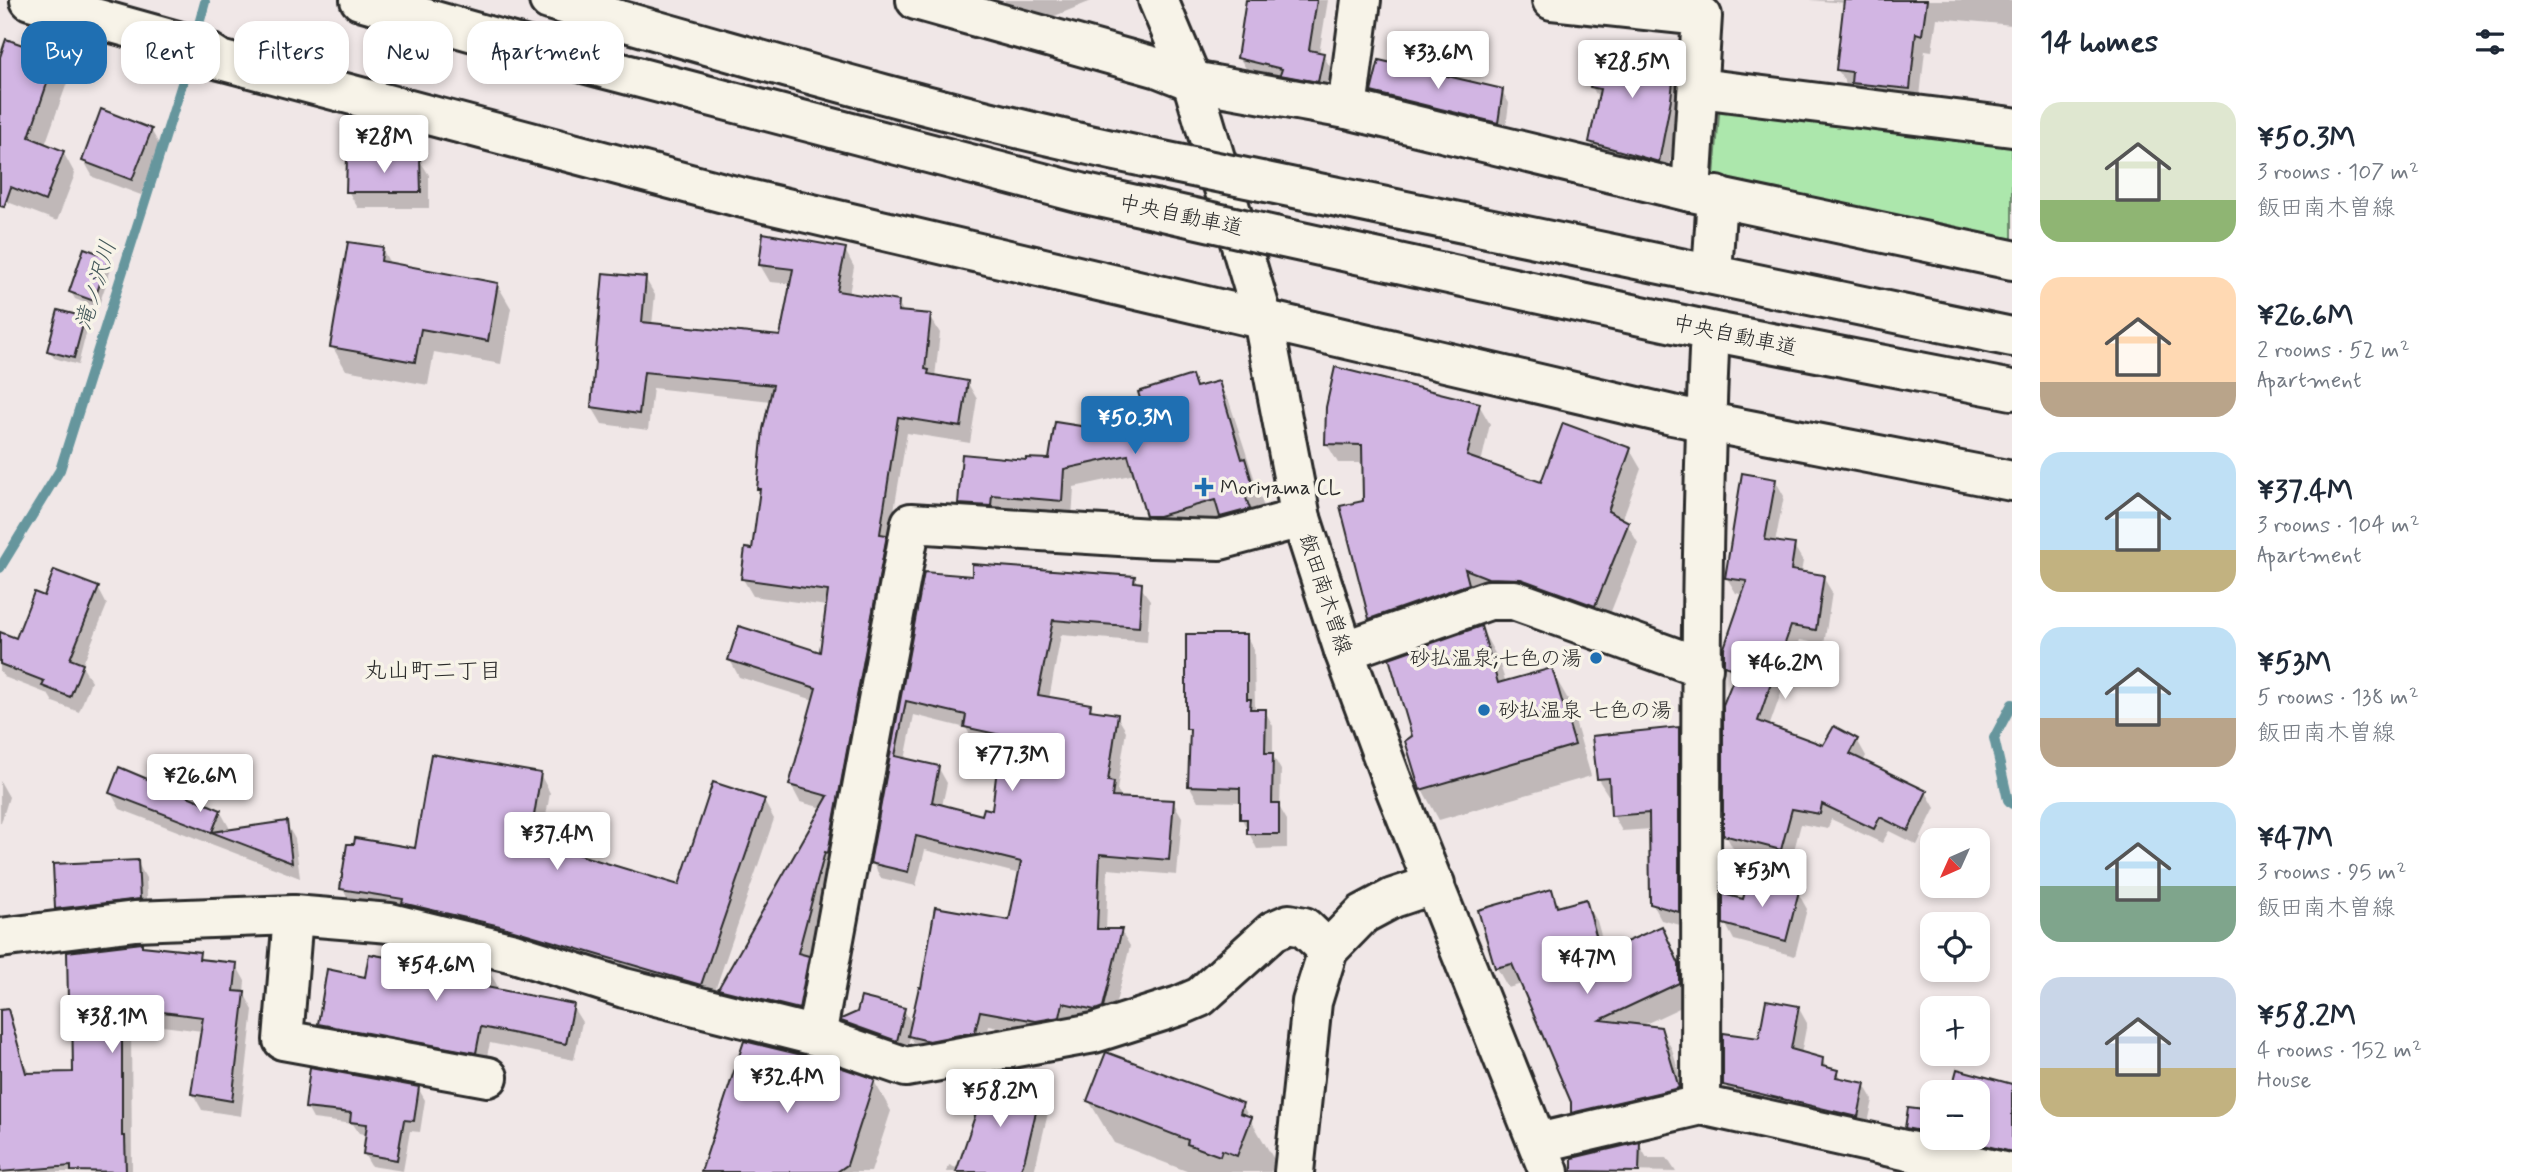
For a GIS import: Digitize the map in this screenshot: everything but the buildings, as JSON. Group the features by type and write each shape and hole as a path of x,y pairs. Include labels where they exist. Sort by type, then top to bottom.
{"main road":[{"path":"30,0 190,45 220,60 735,196 1659,412 2012,481"},
{"name":"中央自動車道","path":"360,0 591,65 1081,193 1715,331 2012,390"},
{"path":"549,0 803,72 1089,146 2012,337"},
{"path":"916,0 1159,68 1192,81 1347,109 1704,194 2012,260"},
{"name":"飯田南木曽線","path":"1157,0 1192,81 1263,319 1301,518 1344,651 1391,778 1544,1158"},
{"path":"1347,109 1361,0"},
{"path":"1552,0 1702,16 1699,88 1704,194 1713,258"},
{"path":"1699,88 2012,127"},
{"path":"1700,1105 1703,668 1709,351"},
{"path":"816,1035 911,523 1220,540 1301,518"},
{"path":"1344,651 1489,600 1514,600 1703,668"},
{"path":"1294,1172 1312,1002 1328,950 1363,914 1393,898 1435,884"},
{"path":"293,915 284,1040 488,1077"},
{"path":"0,938 135,921 293,915 390,923 514,953 624,988 816,1035 906,1067 1094,1033 1179,1006 1200,997 1273,931 1289,924 1304,927 1328,950"},
{"path":"1544,1158 1700,1105 2004,1172"}],"green space":[{"path":"1720,102 2012,140 2012,241 1713,189"}],"waterway":[{"name":"滝ノ沢川","path":"0,568 60,470 187,68 205,2"},
{"path":"2012,704 1994,738 2008,800 2012,804"}],"tunnel":[{"path":"1709,351 1713,258"}],"place":[{"name":"Moriyama CL","path":"1204,487"},
{"name":"砂払温泉;七色の湯","path":"1596,658"},
{"name":"砂払温泉 七色の湯","path":"1484,710"}],"district":[{"name":"丸山町二丁目","path":"433,670"}]}
